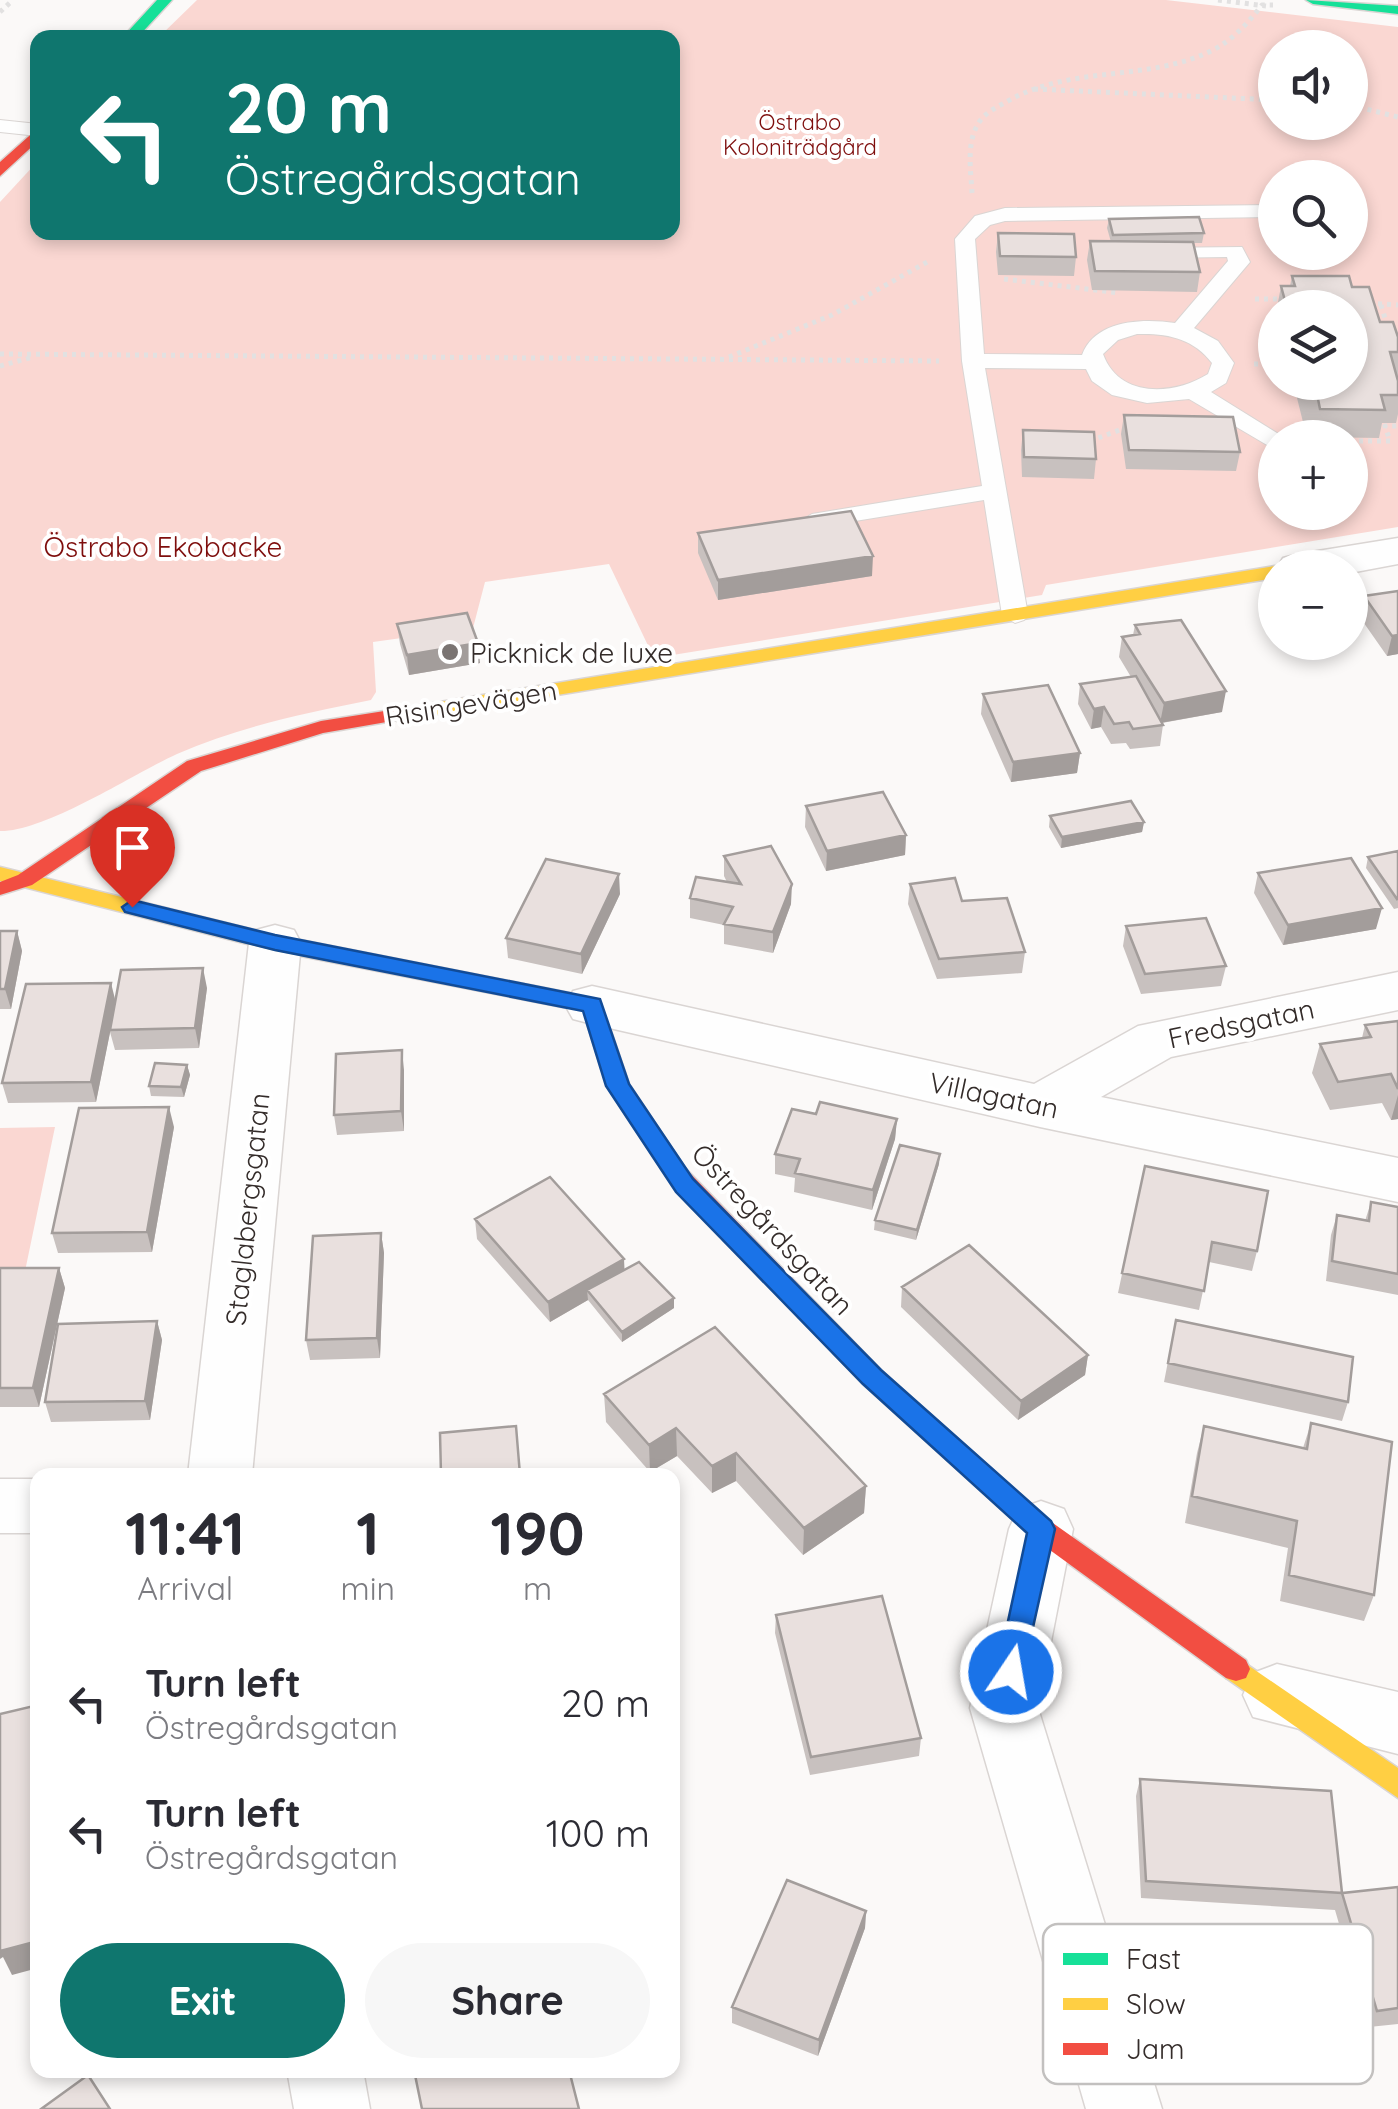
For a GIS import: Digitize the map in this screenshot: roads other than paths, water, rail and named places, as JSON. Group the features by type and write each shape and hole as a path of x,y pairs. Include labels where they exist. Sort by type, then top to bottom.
{"street":[{"path":"137,30 165,0"},
{"path":"1313,0 1398,10"},
{"path":"0,170 30,139"},
{"path":"1368,556 1398,551"},
{"name":"Risingevägen","path":"0,890 25,880 194,766 321,727 1258,575"},
{"path":"0,874 275,942 592,1005"},
{"name":"Staglabergsgatan","path":"221,1468 275,942"},
{"name":"Fredsgatan","path":"1040,1106 1157,1040 1398,991"},
{"name":"Villagatan","path":"592,1005 1040,1106 1398,1180"},
{"name":"Östregårdsgatan","path":"592,1005 618,1086 685,1186 872,1377 1041,1529 1398,1785"},
{"path":"0,1506 30,1506"},
{"path":"1041,1529 1004,1708 1069,1924"},
{"path":"1264,1692 1398,1723"},
{"path":"326,2078 332,2109"},
{"path":"1117,2084 1124,2109"}],"lane":[{"path":"0,126 30,130"},
{"path":"1015,615 973,361 969,231 995,215 1023,213 1258,211"},
{"path":"1236,251 1258,221"},
{"path":"1125,252 1236,251"},
{"path":"1180,331 1239,262 1236,251"},
{"path":"1150,327 1180,331 1214,349 1222,364 1212,384 1196,393 1166,397 1126,391 1107,381 1092,362 1096,345 1119,331 1150,327"},
{"path":"973,361 1092,362"},
{"path":"1196,393 1258,430"},
{"path":"785,526 997,491"}],"place":[{"name":"Picknick de luxe","path":"450,652"}],"park label":[{"name":"Östrabo Koloniträdgård","path":"800,134"},
{"name":"Östrabo Ekobacke","path":"163,546"}]}
